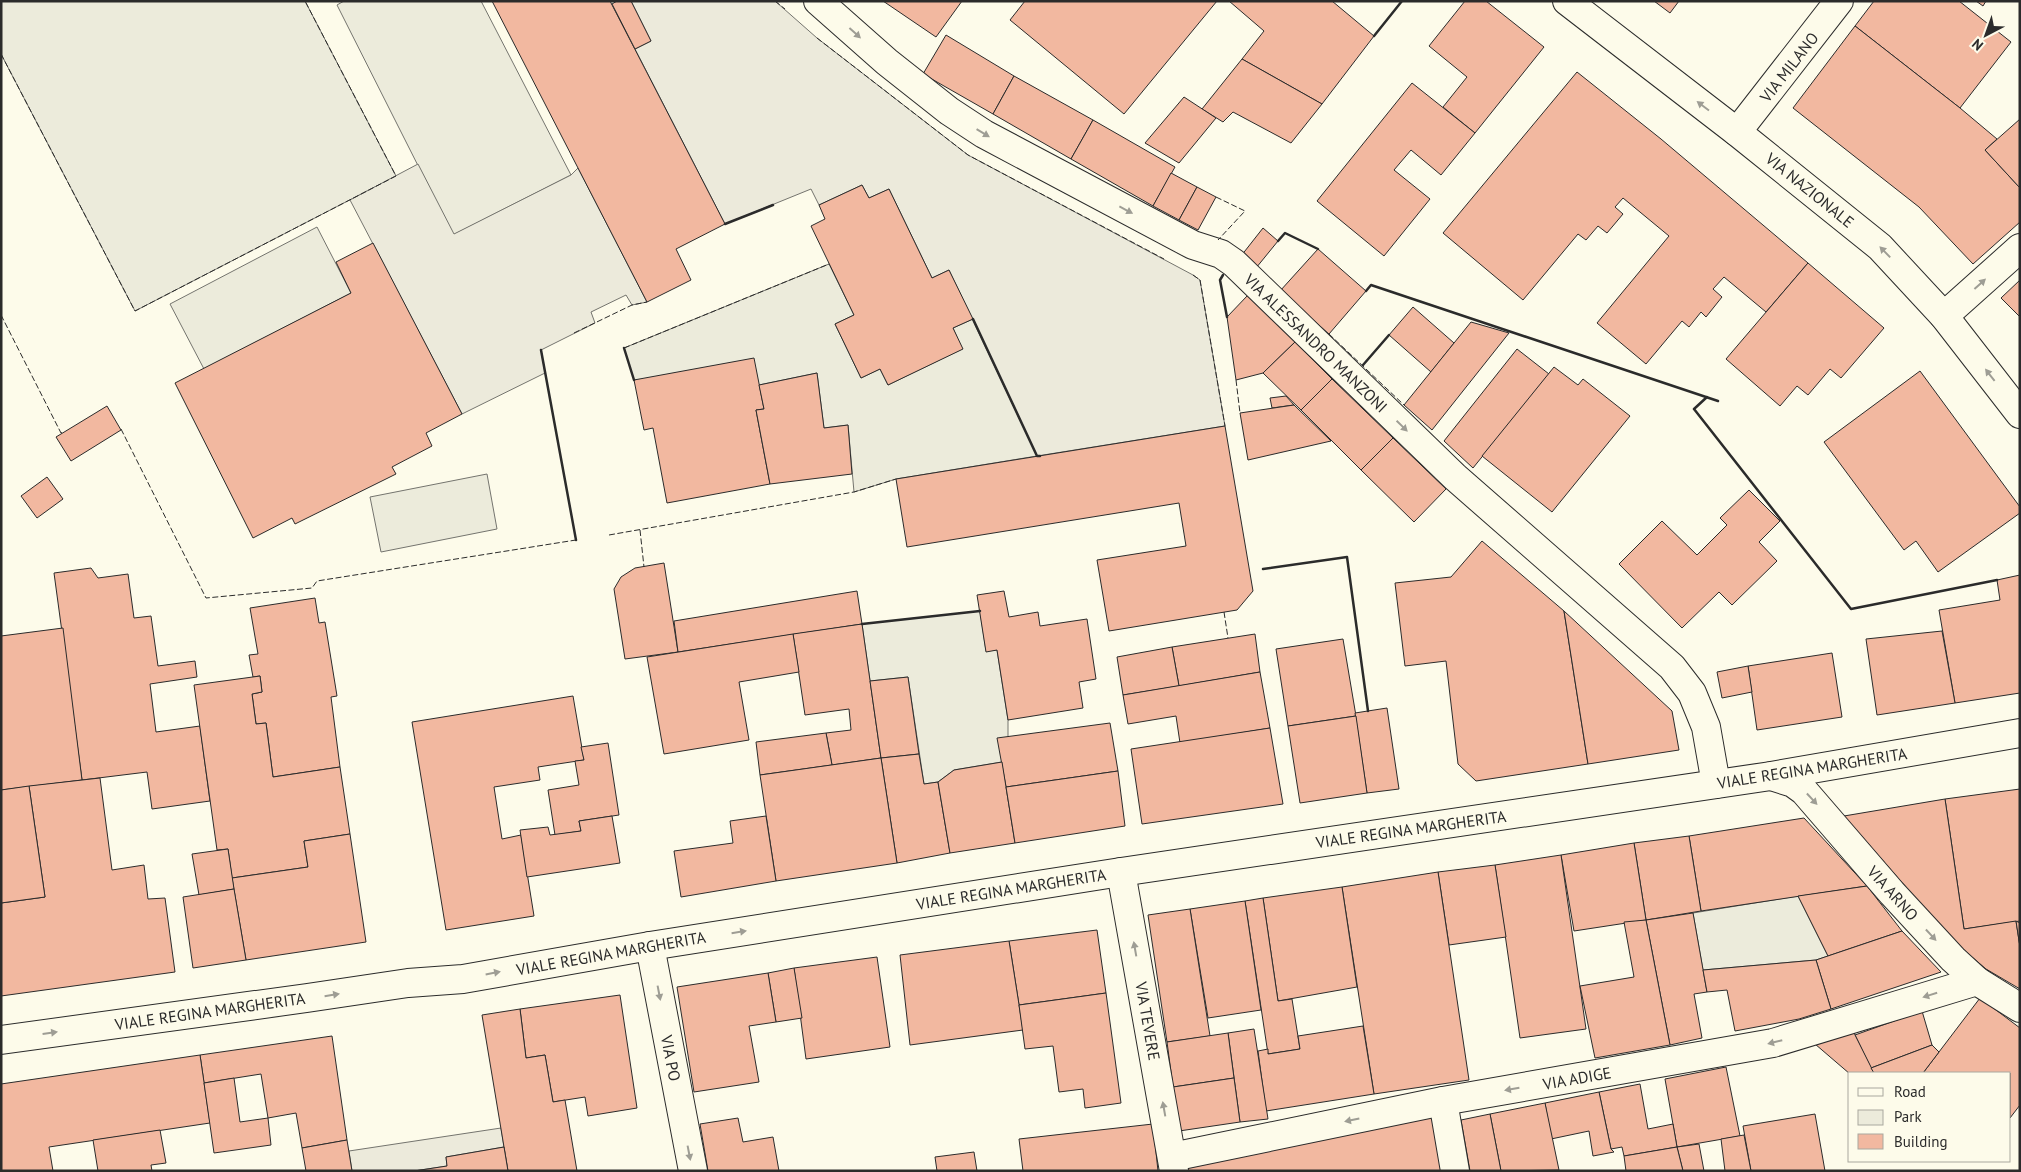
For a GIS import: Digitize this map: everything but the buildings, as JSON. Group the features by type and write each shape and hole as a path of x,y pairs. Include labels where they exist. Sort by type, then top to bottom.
{"street":[{"name":"VIA NAZIONALE","path":"1567,1 1737,132 1880,247 1944,316 2020,414"},
{"name":"VIA MILANO","path":"1737,132 1839,1"},
{"name":"VIA ALESSANDRO MANZONI","path":"825,3 916,87 984,134 1192,245 1221,254 1234,263 1455,477 1672,667 1692,693 1706,727 1716,784"},
{"path":"1944,316 2020,248"},
{"name":"VIALE REGINA MARGHERITA","path":"1,1040 408,983 463,979 650,946 1121,872 1771,776 2020,733"},
{"name":"VIA ARNO","path":"1771,776 1793,783 1804,791 1953,959 1977,981 2020,1008"},
{"name":"VIA TEVERE","path":"1121,872 1173,1164"},
{"name":"VIA PO","path":"650,946 693,1171"},
{"name":"VIA ADIGE","path":"1173,1164 1442,1102 1773,1043 1977,981"},
{"path":"1442,1102 1455,1171"}],"green space":[{"path":"1,1 305,1 396,176 135,311 1,54"},
{"path":"344,1 481,1 571,175 453,235 337,5"},
{"path":"317,227 351,293 204,369 170,304"},
{"path":"829,264 854,315 835,324 861,378 880,369 888,385 962,349 953,328 973,319 1037,456 896,479 854,492 848,425 824,428 817,373 759,385 634,380 624,348"},
{"path":"487,474 497,529 381,552 370,497"},
{"path":"980,611 986,651 997,650 1008,720 1008,737 1002,762 954,770 938,782 924,784 908,677 870,681 862,624"},
{"path":"1798,896 1828,956 1816,960 1703,970 1693,913"}],"shaded area":[{"path":"631,1 775,1 817,38 968,155 1200,280 1225,426 1037,456 949,270 932,278 889,189 869,198 862,185 819,205 811,189 725,224 635,49 651,41"},
{"path":"418,164 454,234 571,175 578,168 647,302 632,305 626,295 591,312 595,323 541,350 545,373 462,414 350,200"},
{"path":"501,1128 504,1147 446,1157 447,1166 414,1171 352,1171 349,1151"}],"fence":[{"path":"1,54 135,311 396,176 305,1"},
{"path":"775,1 785,9"},
{"path":"817,38 968,155 1164,259"},
{"path":"1216,197 1245,211 1218,240"},
{"path":"624,348 829,264"},
{"path":"1193,275 1200,280 1225,426"},
{"path":"574,333 632,305 647,302"},
{"path":"1,315 61,433 63,432"},
{"path":"1329,334 1404,405"},
{"path":"1236,380 1240,413"},
{"path":"121,429 206,598 312,588 317,581 576,540"},
{"path":"609,535 854,492 896,479"},
{"path":"640,530 644,567"},
{"path":"1224,612 1228,638"}],"wall":[{"path":"1374,36 1402,1"},
{"path":"725,224 773,205"},
{"path":"1278,241 1285,233 1318,249"},
{"path":"1223,275 1220,280 1227,317"},
{"path":"1366,291 1371,285 1718,401"},
{"path":"973,319 1037,456 1040,456"},
{"path":"1363,365 1389,335"},
{"path":"624,348 634,380"},
{"path":"541,350 576,540"},
{"path":"1707,397 1694,409 1851,609 1997,580"},
{"path":"1263,569 1347,557 1368,711"},
{"path":"862,624 980,611"}]}
